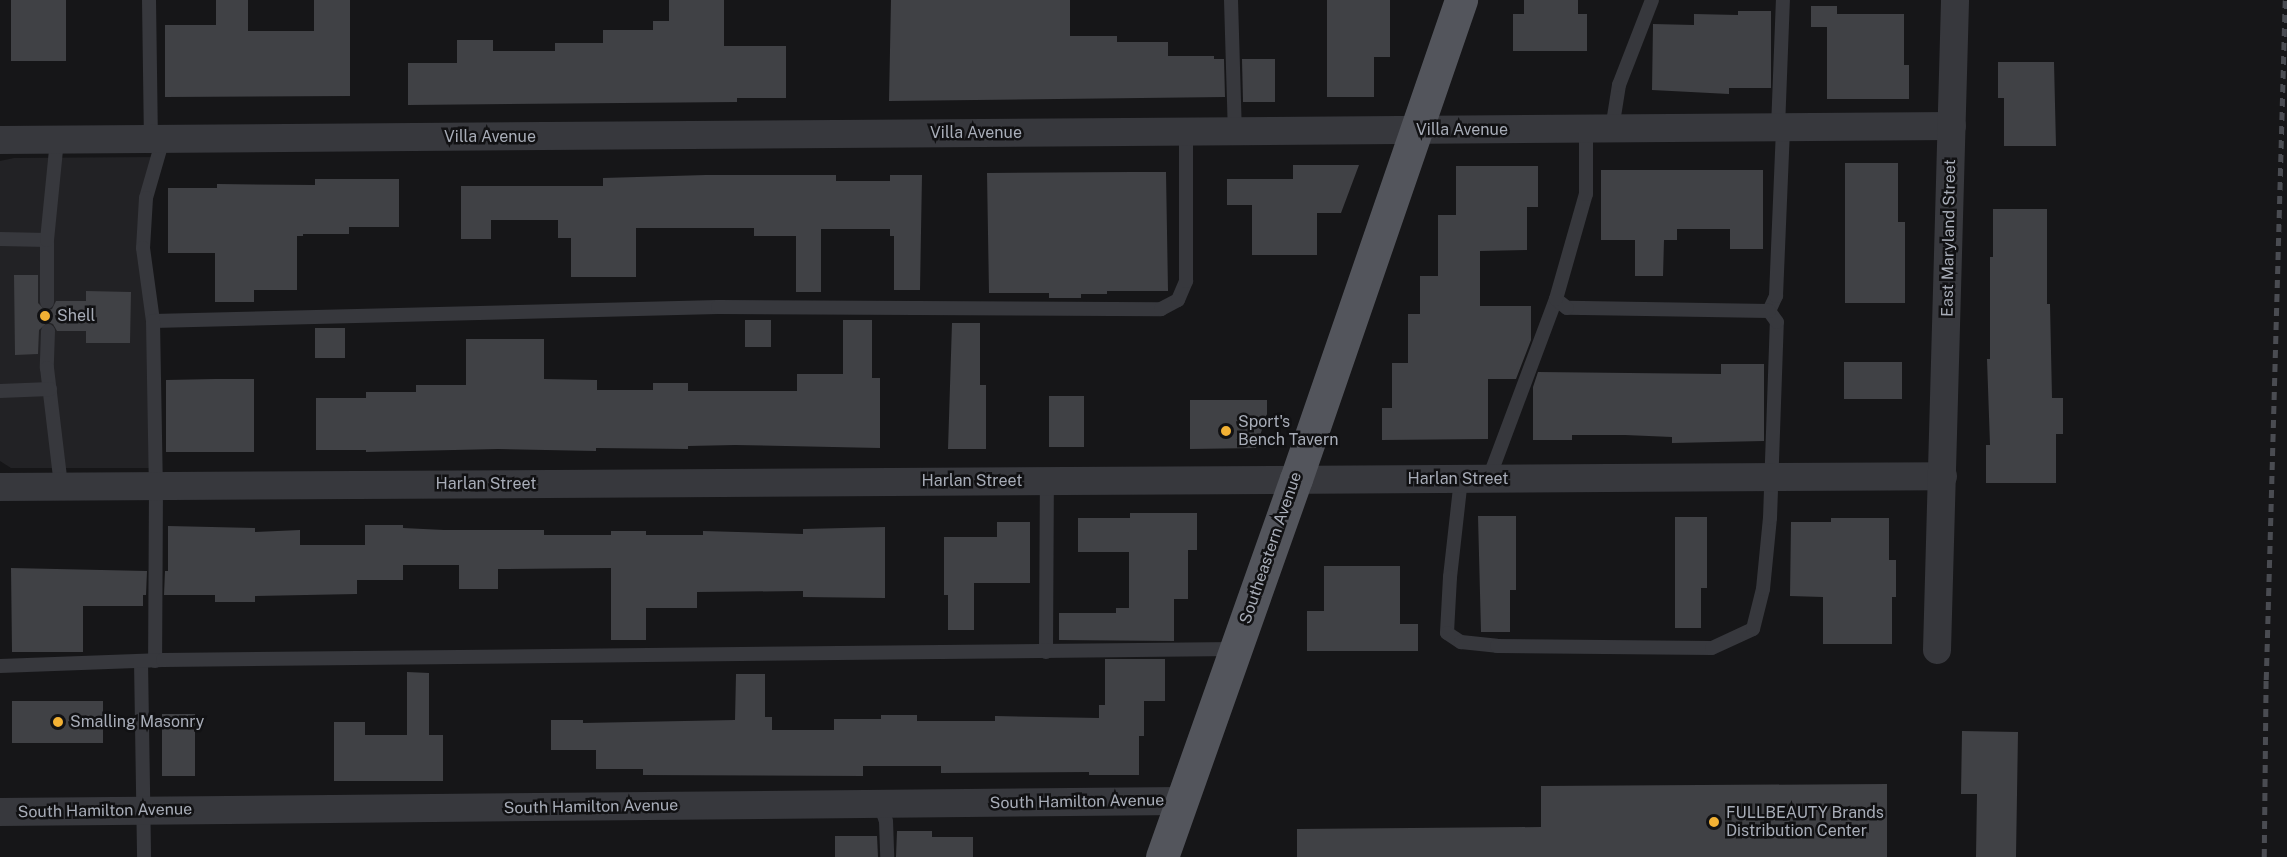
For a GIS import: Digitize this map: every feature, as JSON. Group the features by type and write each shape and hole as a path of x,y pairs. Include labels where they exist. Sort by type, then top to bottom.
{"main road":[{"name":"Southeastern Avenue","path":"1162,857 1296,479 1461,0"}],"street":[{"name":"East Maryland Street","path":"1937,650 1955,0"},
{"name":"Villa Avenue","path":"0,140 1952,126"},
{"name":"Harlan Street","path":"0,487 1943,476"},
{"name":"South Hamilton Avenue","path":"0,812 1181,801"}],"lane":[{"path":"144,857 148,661 156,486 153,321 143,248 146,198 157,139 149,0"},
{"path":"1231,0 1235,131"},
{"path":"1489,478 1556,299 1586,194 1599,129 1619,86 1652,0"},
{"path":"1768,311 1776,296 1783,0"},
{"path":"153,321 718,307 1161,309 1178,300 1186,281 1185,132"},
{"path":"47,302 47,240 57,140"},
{"path":"0,239 47,240"},
{"path":"1461,479 1450,577 1447,633 1461,642 1497,646 1712,648 1754,630 1763,590 1773,477 1777,322 1768,311 1567,308 1556,299"},
{"path":"48,331 50,389 61,486"},
{"path":"0,391 50,389"},
{"path":"1046,652 1047,481"},
{"path":"0,666 148,661 1235,649"},
{"path":"880,804 886,821 887,857"}],"shaded area":[{"path":"159,157 146,198 156,468 11,468 0,461 0,161 14,158"}],"building":[{"path":"11,0 66,0 66,61 11,61"},
{"path":"216,0 248,0 248,31 314,31 314,0 350,0 350,96 165,97 165,25 216,25"},
{"path":"669,0 724,0 724,46 786,46 786,98 737,98 737,102 408,105 408,63 457,63 457,40 493,40 493,51 555,51 555,43 603,43 603,30 653,30 653,21 669,21"},
{"path":"891,0 1070,0 1070,36 1117,36 1117,42 1168,42 1168,56 1214,56 1214,59 1224,59 1225,97 889,101"},
{"path":"1327,0 1390,0 1390,57 1374,57 1374,97 1327,97"},
{"path":"1524,0 1578,0 1578,14 1587,14 1587,51 1513,51 1513,14 1524,14"},
{"path":"1811,6 1837,6 1837,14 1904,14 1904,65 1909,65 1909,99 1827,99 1827,27 1811,27"},
{"path":"1738,11 1771,11 1771,88 1729,88 1729,94 1652,90 1653,24 1694,25 1694,14 1738,15"},
{"path":"1242,59 1275,59 1275,102 1243,102"},
{"path":"1998,62 2054,62 2056,146 2004,146 2004,98 1998,98"},
{"path":"1845,163 1898,163 1898,222 1905,222 1905,303 1845,303"},
{"path":"1293,165 1359,165 1341,213 1317,213 1317,255 1252,255 1252,205 1227,205 1227,179 1293,179"},
{"path":"1456,166 1538,166 1538,207 1527,207 1527,250 1480,251 1480,306 1531,306 1531,340 1516,379 1488,379 1488,439 1382,440 1382,408 1392,408 1392,363 1408,363 1408,314 1420,314 1420,276 1438,276 1438,215 1456,215"},
{"path":"1601,170 1763,170 1763,249 1730,249 1730,229 1677,229 1677,240 1664,240 1663,276 1635,276 1635,240 1601,240"},
{"path":"1166,172 1168,291 1107,291 1107,294 1081,294 1081,298 1049,298 1049,293 989,293 987,173"},
{"path":"836,175 836,181 890,181 890,175 922,175 920,290 894,290 894,236 890,236 890,229 821,229 821,292 796,292 796,236 754,236 754,228 636,228 636,277 571,277 571,238 558,238 558,220 491,220 491,239 461,239 461,186 603,186 603,178"},
{"path":"315,179 399,179 399,227 349,227 349,234 297,236 297,290 254,290 254,302 215,302 215,253 168,253 168,188 217,188 217,184 315,185"},
{"path":"1993,209 2047,209 2047,304 2050,304 2052,398 2063,398 2063,434 2056,434 2056,483 1986,483 1986,445 1990,445 1987,359 1990,359 1990,257 1993,257"},
{"path":"14,275 38,275 38,303 46,311 52,309 56,301 86,301 86,291 131,292 130,343 86,343 86,331 57,331 53,324 48,322 39,330 38,354 15,355"},
{"path":"745,320 771,320 771,347 745,347"},
{"path":"843,320 872,320 872,378 880,378 880,448 735,445 688,446 688,449 596,448 596,451 498,449 366,452 366,450 316,450 316,398 366,398 366,392 416,392 416,385 466,385 466,339 544,339 544,379 597,380 597,390 653,390 653,383 688,383 688,391 797,391 797,374 843,374"},
{"path":"952,323 980,323 980,385 986,385 986,449 948,449"},
{"path":"315,328 345,328 345,358 315,358"},
{"path":"1844,362 1902,362 1902,399 1844,399"},
{"path":"1721,364 1764,364 1764,441 1672,443 1672,437 1625,435 1572,435 1572,440 1533,440 1533,387 1538,372 1721,374"},
{"path":"254,379 254,452 166,452 166,380"},
{"path":"1049,396 1084,396 1084,447 1049,447"},
{"name":"Sport's Bench Tavern","path":"1190,400 1267,400 1267,414 1256,448 1190,449"},
{"path":"1130,513 1197,513 1197,550 1188,550 1188,599 1174,599 1174,641 1059,640 1059,613 1116,613 1116,608 1129,608 1129,552 1078,552 1078,518 1130,518"},
{"path":"1478,516 1516,516 1516,590 1510,590 1510,632 1481,632"},
{"path":"1675,517 1707,517 1707,588 1701,588 1701,628 1675,628"},
{"path":"1831,518 1889,518 1889,560 1896,560 1896,597 1892,597 1892,644 1823,644 1823,597 1790,596 1791,522 1831,522"},
{"path":"997,522 1030,522 1030,583 974,583 974,630 948,630 948,595 944,595 944,537 997,537"},
{"path":"365,525 403,525 403,528 444,530 544,530 544,535 611,535 611,531 646,531 646,535 703,535 703,531 803,534 803,529 885,527 885,598 803,597 803,591 697,592 697,608 646,608 646,640 611,640 611,568 498,569 498,589 459,589 459,565 403,565 403,580 357,580 357,594 255,596 255,602 215,602 215,595 164,595 165,571 168,571 168,526 255,528 255,532 300,530 300,545 365,545"},
{"path":"1324,566 1400,566 1400,624 1418,624 1418,651 1307,651 1307,611 1324,611"},
{"path":"11,568 147,571 146,595 143,595 143,606 83,606 83,652 12,652"},
{"path":"1105,659 1165,659 1165,701 1144,701 1144,736 1139,736 1139,775 1089,775 1089,772 941,773 941,766 863,766 863,776 643,775 643,769 596,769 596,750 551,750 551,720 583,720 583,723 735,720 736,674 765,674 765,717 772,717 772,730 834,730 834,719 881,719 881,715 917,715 917,721 995,721 995,716 1099,718 1099,705 1105,705"},
{"path":"407,672 429,673 429,735 443,735 443,781 334,781 334,722 365,722 365,735 407,735"},
{"name":"Smalling Masonry","path":"12,701 103,701 103,743 12,743"},
{"path":"162,714 195,714 195,776 162,776"},
{"path":"1962,731 2018,732 2016,857 1976,857 1977,794 1961,794"},
{"name":"FULLBEAUTY Brands Distribution Center","path":"1887,784 1887,857 1297,857 1297,829 1541,827 1541,786"},
{"path":"897,831 932,831 932,837 973,837 973,857 896,857"},
{"path":"835,836 877,836 878,857 835,857"}],"railway":[{"path":"2264,857 2266,680 2285,0"}],"place":[{"name":"Shell","path":"45,316"},
{"name":"Sport's Bench Tavern","path":"1226,431"},
{"name":"Smalling Masonry","path":"58,722"},
{"name":"FULLBEAUTY Brands Distribution Center","path":"1714,822"}]}
